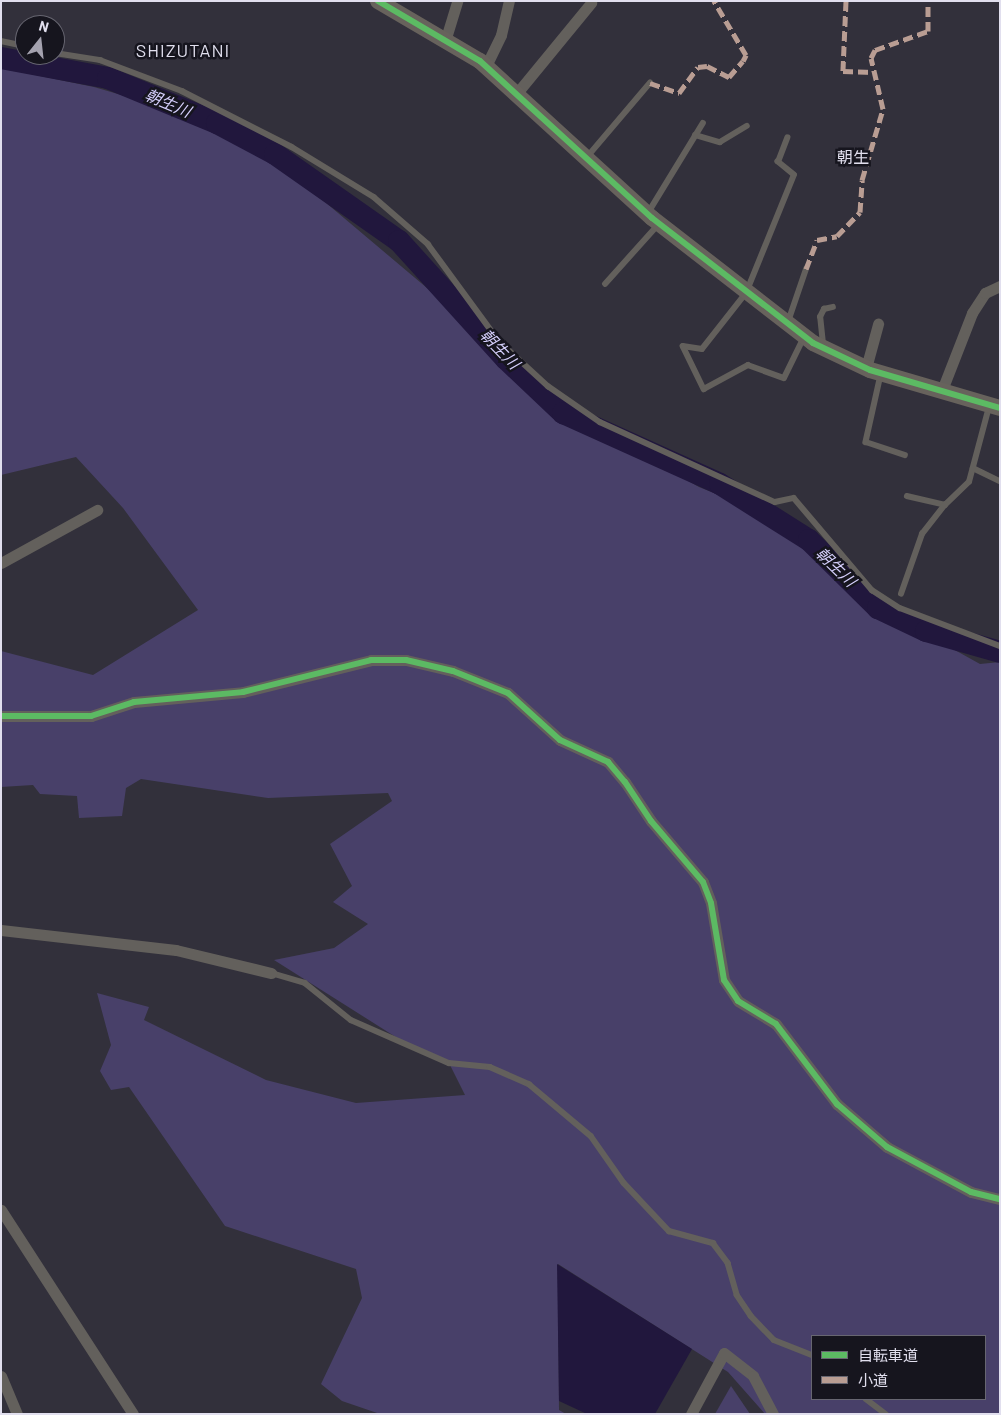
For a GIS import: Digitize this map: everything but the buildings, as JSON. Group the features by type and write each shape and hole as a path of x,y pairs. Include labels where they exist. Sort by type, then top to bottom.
{"street":[{"path":"378,1 446,38 486,66 654,219 804,337 874,370 995,407"},
{"path":"446,38 456,1"},
{"path":"486,66 501,35 509,1"},
{"path":"517,93 590,3"},
{"path":"942,390 972,313 985,293 1000,286"},
{"path":"874,370 878,324"},
{"path":"1,562 97,510"},
{"path":"1,716 90,716 134,702 243,692 372,660 406,660 453,671 508,693 560,740 608,762 625,782 650,822 703,882 711,903 724,980 738,1001 776,1024 837,1104 887,1147 971,1192 1000,1199"},
{"path":"1,930 176,950 271,973"},
{"path":"1,1210 133,1414"},
{"path":"691,1414 724,1353 753,1376 773,1414"},
{"path":"1,1376 17,1414"}],"lane":[{"path":"1,41 15,44"},
{"path":"65,54 100,60 182,91 292,147 374,197 428,244 499,341 548,386 600,422 775,502 794,498 872,590 900,608 1000,646"},
{"path":"587,158 650,83"},
{"path":"606,284 654,219 695,135 703,123"},
{"path":"695,135 720,142 747,126"},
{"path":"787,138 778,162 794,175 746,293 702,349 683,346 704,389 748,365 784,378 804,337"},
{"path":"788,324 806,269"},
{"path":"824,348 820,318 824,309 833,307"},
{"path":"874,370 866,442 904,455"},
{"path":"901,594 922,534 945,505 969,482 995,407"},
{"path":"973,468 1000,481"},
{"path":"908,496 945,505"},
{"path":"271,973 305,982 351,1020 449,1063 490,1067 528,1084 591,1136 624,1182 669,1231 712,1243 728,1263 738,1295 751,1316 774,1340 811,1355"},
{"path":"867,1400 886,1414"}],"shaded area":[{"path":"1,68 94,87 217,123 325,202 587,423 699,487 786,522 852,593 980,664 1000,662 1000,1414 765,1414 728,1372 558,1264 559,1410 566,1414 380,1414 342,1401 321,1384 362,1298 356,1269 225,1226 129,1087 111,1090 100,1071 111,1045 97,993 149,1007 144,1020 266,1080 356,1103 465,1095 449,1063 410,1046 274,960 334,948 368,924 333,902 352,886 330,844 392,801 388,793 268,798 141,779 126,788 122,816 79,818 77,796 40,794 33,785 1,787 1,651 93,675 198,610 123,508 76,457 1,475"},
{"path":"557,1264 692,1349 655,1414 587,1414 559,1401"},
{"path":"731,1386 750,1414 715,1414"}],"waterway":[{"name":"朝生川","path":"1,58 108,78 217,123 275,154 399,241 506,359 563,413 720,484 809,540 878,608 926,631 1000,652"}],"marked path":[{"path":"650,83 679,93 698,67 707,66 729,77 743,61 746,55 714,1"},
{"path":"846,1 843,71 873,72"},
{"path":"806,269 817,240 837,236 860,212 862,180 883,109 871,58 875,50 928,31 928,1"}],"cycle path":[{"path":"378,1 480,61 652,218 813,343 870,370 1000,408"},
{"path":"1,716 91,716 134,702 243,692 371,660 406,660 453,671 508,693 560,740 608,762 625,782 651,821 703,882 711,903 724,980 738,1001 776,1024 837,1104 887,1147 971,1192 1000,1199"}],"district":[{"name":"SHIZUTANI","path":"183,50"},
{"name":"朝生","path":"853,157"}]}
